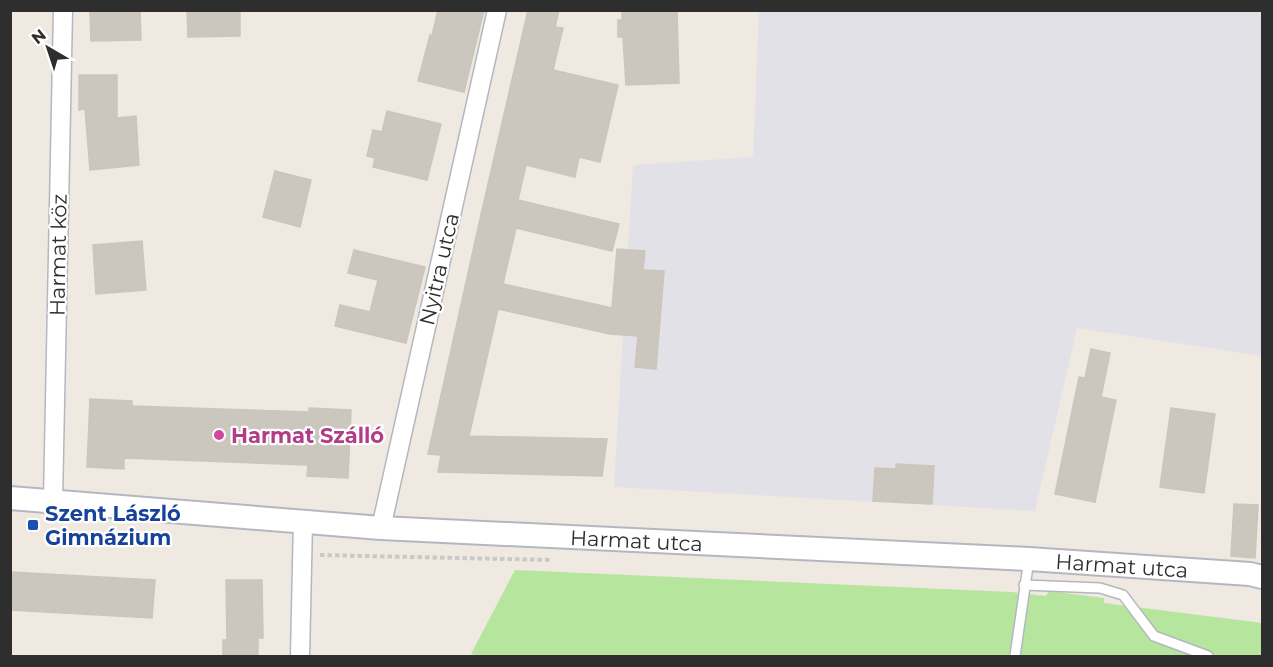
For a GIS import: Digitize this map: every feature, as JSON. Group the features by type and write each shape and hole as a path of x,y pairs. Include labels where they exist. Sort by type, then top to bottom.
{"street":[{"name":"Harmat köz","path":"53,500 63,10"},
{"name":"Nyitra utca","path":"381,528 497,10"},
{"name":"Harmat utca","path":"10,498 381,528 1029,559 1250,574 1263,577"},
{"path":"300,657 303,521"}],"lane":[{"path":"1015,657 1029,559"},
{"path":"1024,585 1100,588 1123,595 1154,636 1208,657"}],"shaded area":[{"path":"759,11 1262,11 1262,356 1077,328 1035,511 614,487 633,165 753,157"}],"green space":[{"path":"515,570 1011,592 1046,596 1049,591 1104,598 1104,603 1262,623 1262,656 479,656 471,654"}],"building":[{"path":"90,10 140,10 141,40 91,41"},
{"path":"187,10 240,10 240,36 188,37"},
{"path":"438,10 484,10 464,92 418,81"},
{"path":"528,10 559,10 555,27 563,28 553,70 618,85 600,162 579,157 575,177 526,165 518,200 619,224 612,251 516,228 503,284 612,308 617,249 645,251 643,270 664,271 656,369 635,367 638,336 610,334 498,309 469,436 607,439 602,476 438,472 441,455 428,454"},
{"path":"622,10 677,10 679,83 626,85 623,37 618,37 618,20 622,20"},
{"path":"79,75 117,75 117,118 136,116 139,165 90,170 85,109 79,110"},
{"path":"387,111 441,124 427,180 373,167 375,158 367,156 373,130 382,132"},
{"path":"275,171 311,180 300,227 263,217"},
{"path":"142,241 146,290 96,294 93,245"},
{"path":"354,250 425,267 406,343 335,326 340,305 370,312 378,280 348,273"},
{"path":"1091,349 1110,353 1101,397 1116,400 1095,502 1055,494 1079,377 1085,378"},
{"name":"Harmat Szálló","path":"90,399 132,401 132,406 309,412 309,408 351,410 348,478 307,476 308,465 124,458 124,469 87,467"},
{"path":"1171,408 1215,414 1204,493 1160,487"},
{"path":"896,464 934,466 932,504 873,501 875,468 896,469"},
{"path":"1234,504 1258,505 1255,558 1231,556"},
{"path":"10,572 155,580 152,618 10,610"},
{"path":"226,580 262,580 263,638 258,638 258,657 223,657 223,640 227,640"}],"place":[{"name":"Harmat Szálló","path":"219,435"},
{"name":"Szent László Gimnázium","path":"33,525"}]}
